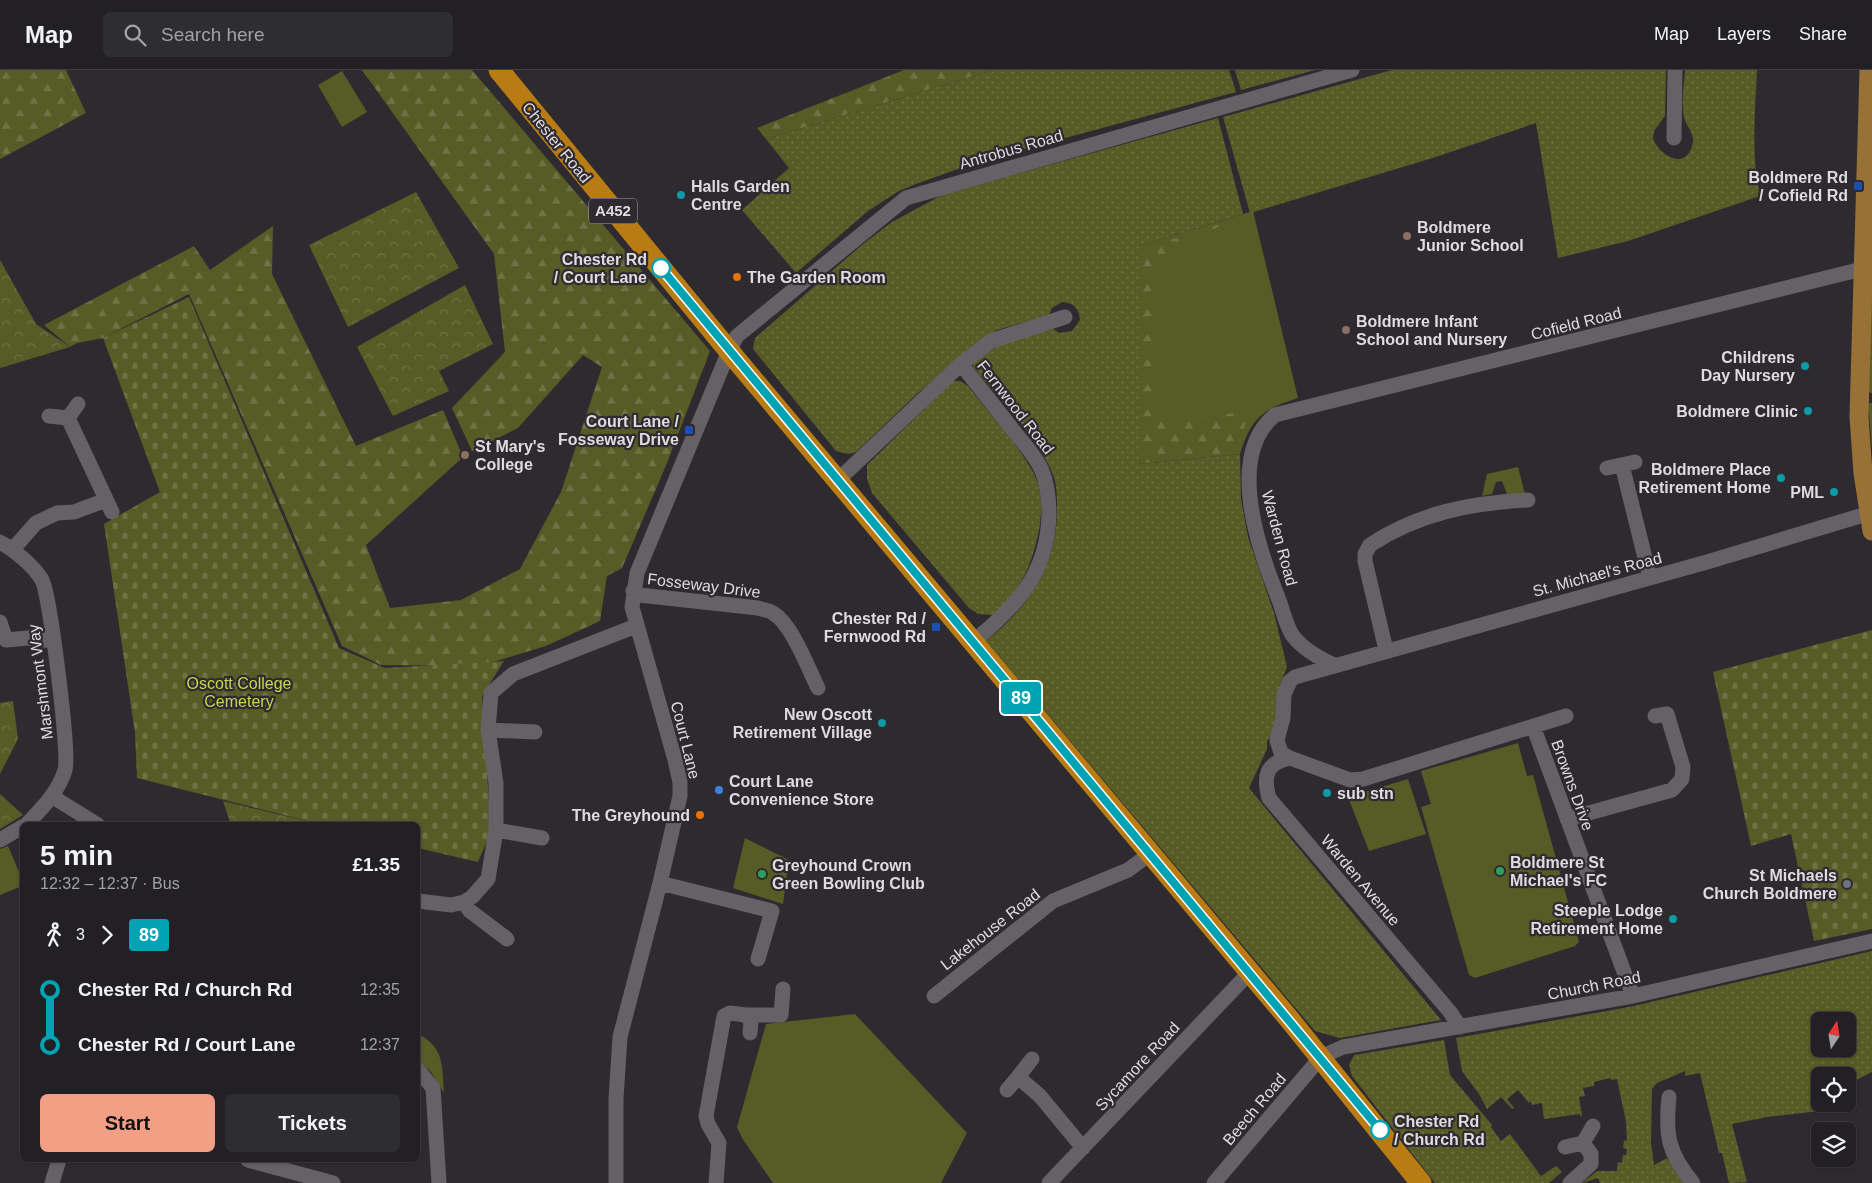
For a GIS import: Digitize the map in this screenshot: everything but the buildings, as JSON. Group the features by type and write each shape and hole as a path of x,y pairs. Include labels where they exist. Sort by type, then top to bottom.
{"highway":[{"name":"Chester Road","path":"499,70 729,351 1322,1058 1421,1183"}],"main road":[{"path":"1868,70 1859,417 1867,472 1871,522"}],"street":[{"name":"Antrobus Road","path":"729,351 742,332 906,198 1352,70"},
{"path":"1674,138 1676,70"},
{"name":"Cofield Road","path":"1296,408 1669,318 1862,269"},
{"path":"961,364 991,341 1065,317"},
{"name":"Court Lane","path":"616,1183 616,1090 620,1037 677,813 680,782 636,626 632,607 633,591 644,556 729,351"},
{"name":"Fernwood Road","path":"838,480 961,364 1028,449 1042,470 1049,491 1048,529 1038,569 1018,601 1003,617 973,642"},
{"path":"68,418 78,404"},
{"name":"Warden Road","path":"1296,408 1275,415 1260,430 1250,464 1249,488 1252,511 1269,576 1293,635 1312,655 1332,664"},
{"path":"49,416 68,418"},
{"path":"7,545 36,523 56,513 109,506 68,418"},
{"path":"1621,465 1650,578"},
{"path":"1386,650 1365,562 1365,554 1370,545 1427,517 1500,494 1528,500"},
{"name":"St. Michael's Road","path":"1332,664 1650,578 1871,522"},
{"name":"Marshmont Way","path":"7,545 42,580 53,641 65,740 66,768 53,797 29,822"},
{"name":"Fosseway Drive","path":"633,591 639,596 758,608 773,612 791,634 818,688"},
{"path":"0,622 3,642 28,638 53,641"},
{"path":"420,902 451,905 464,902 472,897 488,879 496,830 496,783 488,730 491,693 513,674 636,626"},
{"path":"1290,758 1281,753 1277,744 1283,718 1284,694 1287,687 1295,677 1332,664"},
{"path":"1567,819 1672,790 1682,779 1683,767 1667,713"},
{"name":"Browns Drive","path":"1290,758 1350,780 1362,779 1566,716"},
{"name":"Browns Drive","path":"1533,726 1633,996"},
{"path":"488,730 535,732"},
{"name":"Warden Avenue","path":"1290,758 1279,760 1270,766 1266,788 1269,798 1444,1005 1460,1027"},
{"path":"53,797 93,822"},
{"path":"0,840 20,828"},
{"path":"496,830 542,838"},
{"name":"Lakehouse Road","path":"934,996 1053,901 1128,870 1151,853"},
{"path":"660,883 772,911 758,959"},
{"path":"464,902 485,930 507,939"},
{"name":"Church Road","path":"1322,1058 1328,1053 1355,1044 1633,996 1872,941"},
{"name":"Sycamore Road","path":"1049,1183 1250,972"},
{"path":"716,1183 719,1143 708,1124 706,1107 724,1016 730,1013 781,1015 783,989"},
{"path":"746,1015 751,1022 750,1033"},
{"name":"Beech Road","path":"1214,1183 1322,1058"},
{"path":"1007,1090 1032,1059"},
{"path":"420,1072 433,1088 439,1183"},
{"path":"1018,1077 1040,1096 1083,1148"},
{"path":"1669,1097 1667,1122 1670,1148 1678,1164 1693,1183"},
{"path":"1565,1147 1583,1142 1593,1126"},
{"path":"1570,1183 1591,1164 1591,1154 1583,1142"},
{"path":"52,1183 58,1162"},
{"path":"255,1162 333,1183"}],"green space":[{"path":"0,70 66,70 86,113 0,159"},
{"path":"362,70 472,70 710,351 667,463 622,568 607,576 600,621 546,646 480,666 381,665 342,646 189,294 103,338 77,343 70,347 44,325 194,246 210,270 273,226 272,274 356,446 443,410 463,457 366,545 390,608 461,600 520,569 561,492 602,367 583,355 518,428 472,451 452,408 505,352 494,254"},
{"path":"904,70 993,70 766,139 757,128"},
{"path":"993,70 1229,70 1236,92 983,160 916,184 899,191 868,211 796,273 742,210 789,168 766,139"},
{"path":"1235,70 1315,70 1241,90"},
{"path":"1392,70 1666,70 1665,116 1654,131 1653,139 1662,152 1668,156 1680,159 1690,151 1693,142 1683,111 1685,70 1757,70 1755,165 1760,196 1628,241 1558,258 1536,123 1436,157 1250,213 1223,117"},
{"path":"342,71 367,112 342,127 318,85"},
{"path":"1218,118 1243,214 1139,246 1139,461 1141,464 1240,454 1241,499 1248,537 1274,613 1287,667 1280,685 1275,730 1267,741 1267,749 1249,788 1441,1020 1340,1038 1315,1031 986,641 1015,614 1028,599 1038,583 1052,548 1056,528 1057,494 1053,474 1044,457 1026,430 973,367 973,363 999,345 1052,328 1059,333 1072,331 1080,320 1075,307 1062,302 1052,308 1049,315 997,330 982,339 917,394 856,452 848,454 836,451 753,349 755,338 863,244 892,222 942,195"},
{"path":"416,192 459,268 348,327 309,245"},
{"path":"1253,211 1298,398 1276,406 1260,417 1249,432 1240,454 1141,464 1139,461 1139,246"},
{"path":"1230,221 1157,258 1151,285 1155,421 1248,412 1239,452 1142,463 1142,249"},
{"path":"1872,221 1872,393 1868,392"},
{"path":"0,260 36,324 70,347 0,368"},
{"path":"465,285 493,344 439,371 449,391 393,416 357,347"},
{"name":"Oscott College Cemetery","path":"189,297 339,648 385,668 504,661 482,696 491,832 478,862 420,848 420,822 311,822 137,778 135,733 104,524 160,492 103,338"},
{"path":"953,381 960,381 968,386 1006,433 1025,458 1040,491 1040,521 1037,541 1031,560 1021,583 1011,598 992,615 978,614 969,608 872,493 867,479 867,465"},
{"path":"1868,403 1872,403 1872,449"},
{"path":"1518,467 1527,502 1507,494 1502,481 1496,482 1492,494 1482,496 1487,474"},
{"path":"1872,630 1872,929 1814,941 1791,834 1751,846 1713,672"},
{"path":"13,701 18,739 0,774 0,703"},
{"name":"Boldmere St Michael's FC","path":"1518,743 1527,776 1533,775 1579,942 1575,946 1475,978 1469,975 1421,807 1431,804 1421,771"},
{"path":"1408,779 1426,834 1369,851 1348,797"},
{"path":"0,794 23,815 0,829"},
{"path":"223,801 310,822 230,822"},
{"name":"Greyhound Crown Green Bowling Club","path":"745,838 789,860 783,904 733,888"},
{"path":"8,846 20,874 20,887 0,895 0,849"},
{"path":"1872,951 1872,1072 1856,1080 1856,1067 1811,1067 1811,1112 1767,1117 1732,1124 1747,1182 1729,1183 1722,1153 1719,1153 1700,1073 1685,1076 1685,1071 1657,1083 1652,1089 1651,1143 1654,1165 1667,1158 1683,1183 1600,1183 1598,1178 1582,1183 1597,1171 1617,1171 1618,1162 1622,1163 1623,1155 1626,1155 1627,1149 1623,1148 1624,1141 1627,1140 1626,1122 1617,1079 1611,1080 1610,1078 1594,1082 1594,1086 1583,1088 1585,1096 1579,1097 1582,1115 1580,1117 1580,1114 1544,1119 1542,1103 1532,1105 1531,1101 1529,1103 1518,1090 1507,1099 1514,1108 1512,1109 1501,1097 1487,1109 1479,1094 1462,1071 1456,1038 1629,1007"},
{"path":"855,1014 967,1133 941,1183 773,1183 742,1138 737,1127 766,1024"},
{"path":"420,1035 427,1039 438,1052 442,1066 444,1093 431,1072 420,1063"},
{"path":"1444,1040 1450,1075 1492,1125 1491,1127 1501,1141 1510,1134 1541,1176 1556,1166 1562,1172 1549,1183 1435,1183 1352,1076 1349,1065 1354,1055"}],"bus line":[{"name":"89","path":"661,268 1322,1058 1380,1130"}],"place":[{"name":"Boldmere Rd / Cofield Rd","path":"1858,186"},
{"name":"Halls Garden Centre","path":"681,195"},
{"name":"Boldmere Junior School","path":"1407,236"},
{"name":"Chester Rd / Court Lane","path":"661,268"},
{"name":"The Garden Room","path":"737,277"},
{"name":"Boldmere Infant School and Nursery","path":"1346,330"},
{"name":"Childrens Day Nursery","path":"1805,366"},
{"name":"Boldmere Clinic","path":"1808,411"},
{"name":"Court Lane / Fosseway Drive","path":"689,430"},
{"name":"St Mary's College","path":"465,455"},
{"name":"Boldmere Place Retirement Home","path":"1781,478"},
{"name":"PML","path":"1834,492"},
{"name":"Chester Rd / Fernwood Rd","path":"936,627"},
{"name":"New Oscott Retirement Village","path":"882,723"},
{"name":"Court Lane Convenience Store","path":"719,790"},
{"name":"sub stn","path":"1327,793"},
{"name":"The Greyhound","path":"700,815"},
{"name":"Boldmere St Michael's FC","path":"1500,871"},
{"name":"Greyhound Crown Green Bowling Club","path":"762,874"},
{"name":"St Michaels Church Boldmere","path":"1847,884"},
{"name":"Steeple Lodge Retirement Home","path":"1673,919"},
{"name":"Chester Rd / Church Rd","path":"1380,1130"}]}
